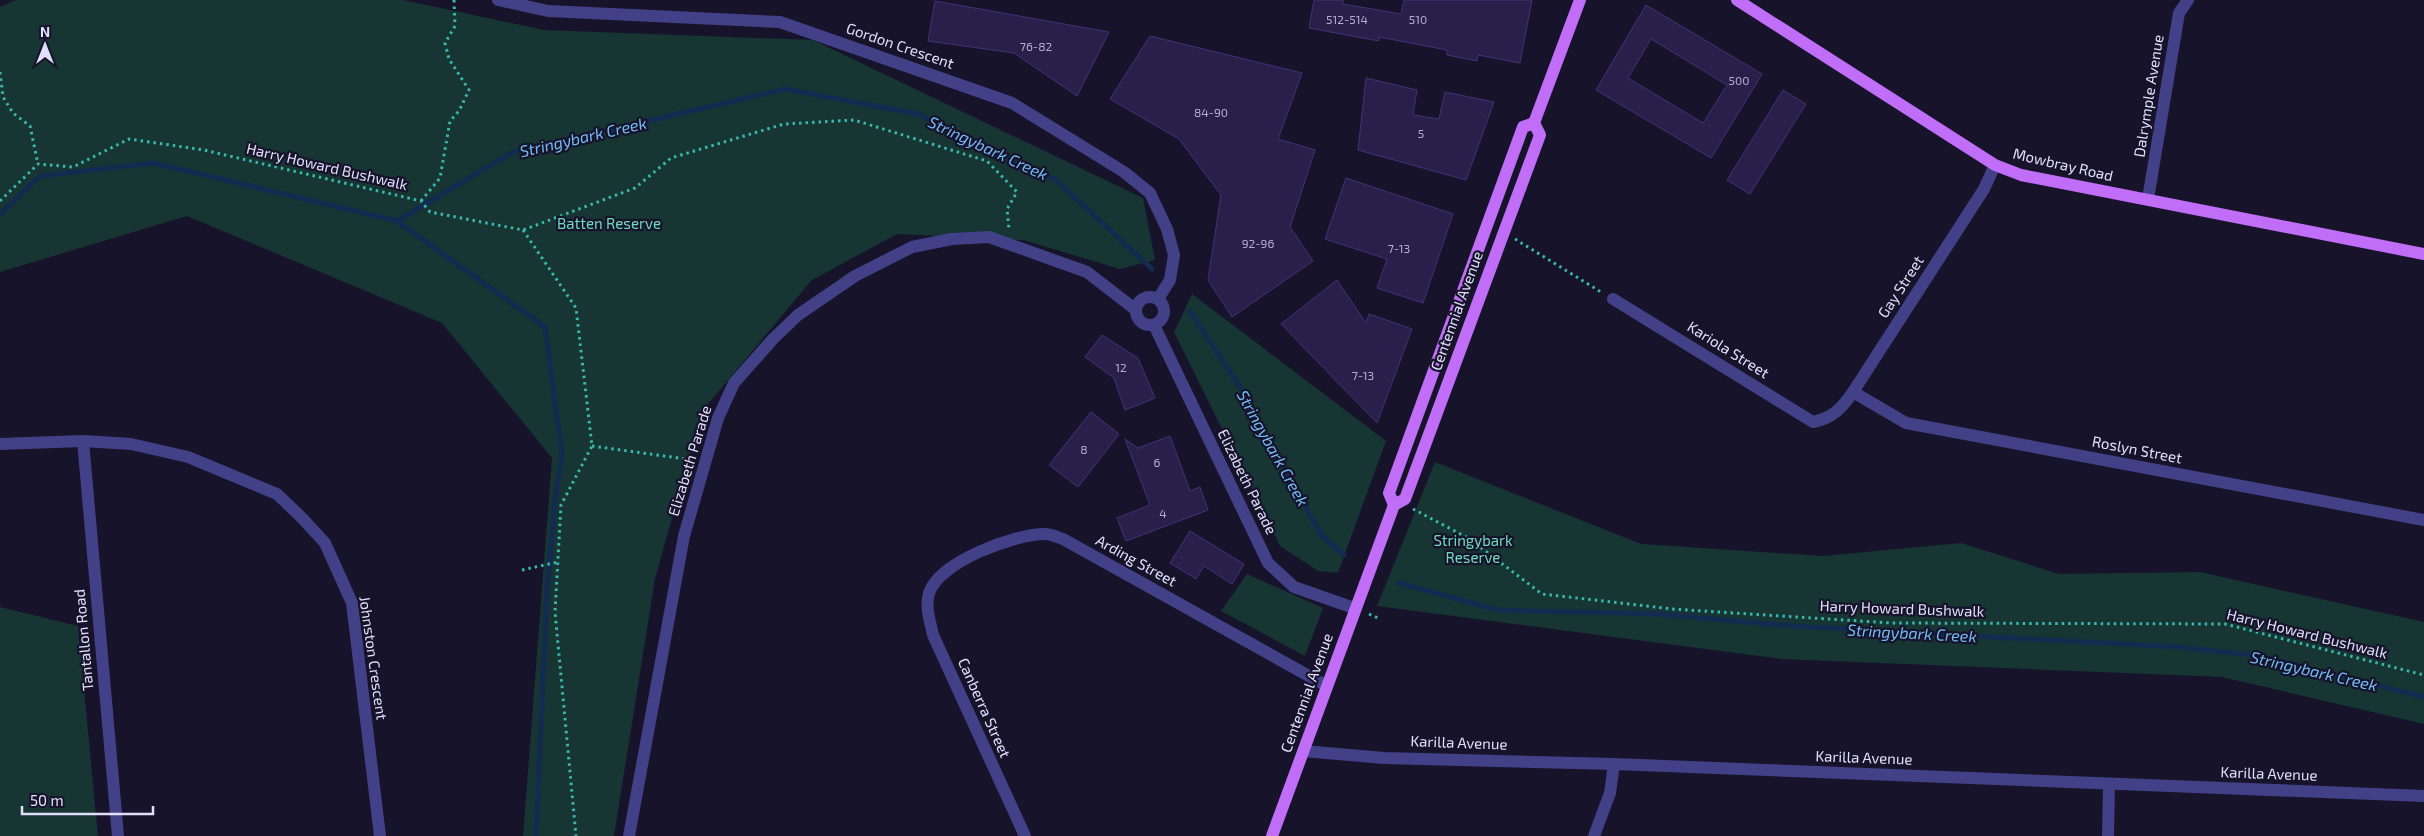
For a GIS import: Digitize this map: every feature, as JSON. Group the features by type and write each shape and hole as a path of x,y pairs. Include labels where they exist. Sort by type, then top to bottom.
{"main road":[{"name":"Centennial Avenue","path":"1272,836 1354,608 1394,505 1389,493 1407,441 1523,128 1534,123 1580,0"},
{"name":"Mowbray Road","path":"1737,0 1995,165 2021,175 2424,254"},
{"name":"Centennial Avenue","path":"1405,499 1540,135 1534,123"},
{"path":"1394,505 1405,499"}],"street":[{"name":"Gordon Crescent","path":"498,0 548,10 780,22 1012,103 1124,172 1150,193 1167,229 1174,256 1170,280 1158,300"},
{"name":"Dalrymple Avenue","path":"2148,200 2179,13 2188,0"},
{"name":"Gay Street","path":"1827,419 1841,408 1853,392 1984,189 1995,165"},
{"name":"Elizabeth Parade","path":"629,836 684,536 718,418 734,383 786,327 825,295 855,276 912,247 952,239 989,237 1088,272 1136,310"},
{"path":"1151,297 1158,300 1163,306 1164,314 1161,320 1154,325 1147,326 1141,322 1136,310 1138,303 1144,298 1151,297"},
{"name":"Kariola Street","path":"1613,299 1813,422 1827,419"},
{"name":"Elizabeth Parade","path":"1154,325 1268,563 1294,587 1354,608"},
{"name":"Roslyn Street","path":"1853,392 1906,423 2424,520"},
{"name":"Johnston Crescent","path":"0,444 83,441 131,444 188,457 277,494 325,543 352,603 380,836"},
{"name":"Tantallon Road","path":"83,441 118,836"},
{"name":"Arding Street","path":"930,591 941,575 963,560 1005,541 1046,534 1072,544 1326,686"},
{"name":"Canberra Street","path":"930,591 927,604 933,635 1025,836"},
{"name":"Karilla Avenue","path":"1303,751 1384,758 1614,764 2424,796"},
{"path":"1594,836 1610,793 1614,764"},
{"path":"2108,836 2109,784"}],"path":[{"path":"420,201 440,178 450,121 459,110 469,90 449,59 445,43 455,26 454,0"},
{"path":"0,72 3,97 13,113 30,126 38,164 0,201"},
{"path":"576,836 555,612 561,505 592,446 576,308 522,230 635,188 670,158 784,124 854,120 987,161 1017,192 1007,208 1010,244"},
{"name":"Harry Howard Bushwalk","path":"38,164 73,166 129,139 204,150 420,201 430,212 522,230"},
{"path":"1503,233 1613,299"},
{"path":"592,446 705,462"},
{"name":"Harry Howard Bushwalk","path":"1405,499 1414,509 1468,538 1542,594 1672,609 1890,623 2225,624 2424,675"},
{"path":"522,570 558,562"}],"green space":[{"name":"Batten Reserve","path":"16,0 403,0 544,30 813,40 1143,198 1155,260 1120,269 1023,240 897,234 812,280 702,411 655,579 614,836 523,836 552,458 442,323 187,216 0,272 0,7"},
{"path":"1192,294 1386,441 1338,573 1318,571 1280,546 1174,332"},
{"name":"Stringybark Reserve","path":"1435,462 1641,544 1823,556 1961,543 2059,574 2200,572 2424,622 2424,724 2222,677 1781,659 1377,606"},
{"path":"1247,574 1323,608 1305,656 1221,611"},
{"path":"0,607 78,626 98,836 0,836"}],"building":[{"path":"1314,0 1343,0 1343,4 1401,14 1404,0 1532,0 1520,63 1478,55 1477,61 1447,55 1447,50 1379,37 1379,41 1309,28"},
{"path":"935,1 1109,32 1077,96 1014,53 928,41"},
{"path":"1646,5 1762,74 1711,158 1596,90","holes":["1651,39 1727,85 1703,123 1628,78"]},
{"path":"1150,36 1302,73 1278,139 1315,150 1290,227 1313,261 1232,317 1208,280 1221,195 1179,139 1110,99"},
{"path":"1366,78 1417,90 1413,115 1439,119 1445,92 1494,102 1466,180 1358,150"},
{"path":"1783,90 1806,104 1750,194 1727,180"},
{"path":"1346,178 1453,214 1423,303 1377,288 1387,259 1325,239"},
{"path":"1337,280 1366,323 1369,314 1412,329 1377,423 1281,324"},
{"path":"1102,335 1138,358 1155,398 1125,410 1114,378 1085,357"},
{"path":"1091,412 1119,434 1078,487 1049,465"},
{"path":"1170,436 1190,491 1200,487 1208,510 1126,541 1117,518 1150,505 1125,439 1139,449"},
{"path":"1190,531 1244,564 1232,584 1204,566 1196,579 1170,563"}],"waterway":[{"name":"Stringybark Creek","path":"0,214 40,176 154,163 397,221 511,153 785,89 918,114 1056,180 1152,269"},
{"path":"397,221 545,327 562,454 555,501 547,590 536,836"},
{"name":"Stringybark Creek","path":"1190,311 1245,395 1321,535 1344,555"},
{"name":"Stringybark Creek","path":"1399,583 1498,610 1658,614 1792,626 2179,647 2260,656 2424,697"}]}
